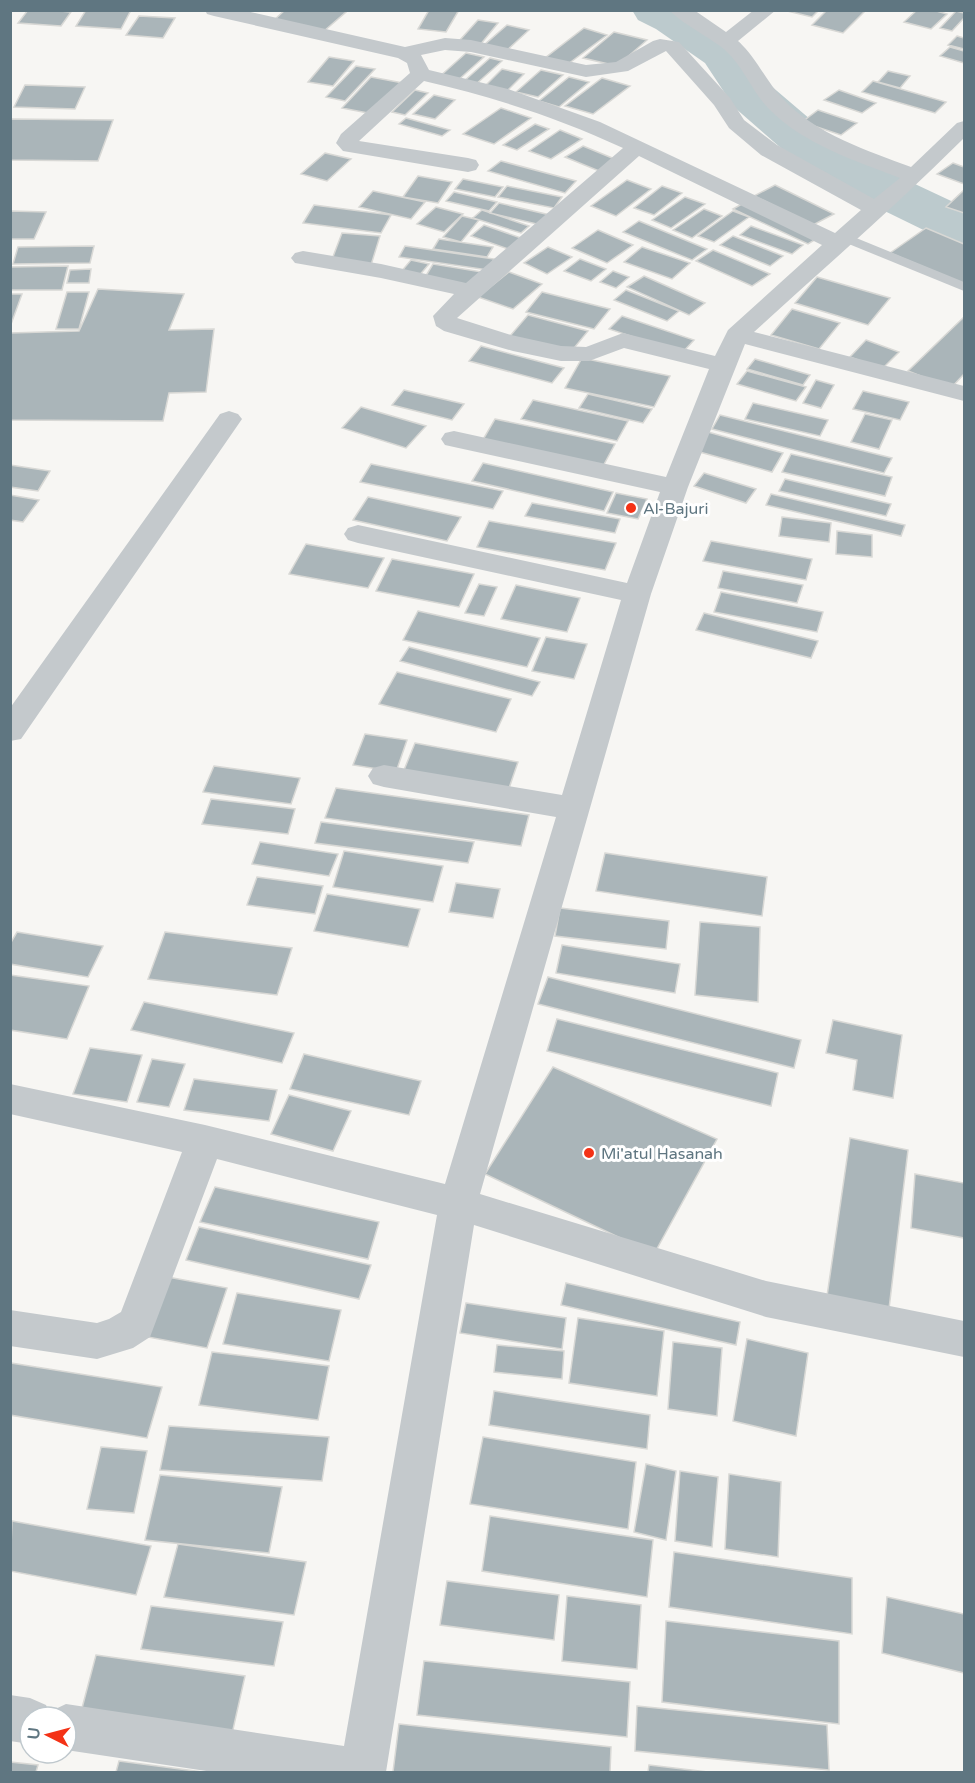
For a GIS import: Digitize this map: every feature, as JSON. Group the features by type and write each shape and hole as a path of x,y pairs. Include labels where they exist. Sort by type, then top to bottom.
{"street":[{"path":"214,10 251,14 405,53 418,64 420,74"},
{"path":"679,10 706,26 725,42 746,61 778,106 819,136 911,179"},
{"path":"725,42 767,10"},
{"path":"405,53 445,44 471,46 586,71 621,67 660,45 672,46 723,102 736,124 769,150 876,208"},
{"path":"420,74 501,93 593,126 636,148 840,240"},
{"path":"420,74 347,143 351,146 468,165"},
{"path":"78,1729 363,1772 458,1204 638,594 675,488 737,335 840,240 911,179 964,127"},
{"path":"636,148 471,291 445,316 445,321 453,326 560,354 590,354 623,340 723,365"},
{"path":"303,258 381,270 471,291"},
{"path":"737,335 964,394"},
{"path":"10,732 230,419"},
{"path":"454,439 675,488"},
{"path":"358,534 638,594"},
{"path":"384,776 574,809"},
{"path":"10,1099 205,1141 458,1204 766,1299 964,1339"},
{"path":"10,1328 97,1341 119,1335 136,1324 205,1141"}],"lane":[{"path":"840,240 964,287"}],"building":[{"path":"28,10 71,12 61,26 18,23"},
{"path":"86,10 131,10 121,29 76,26"},
{"path":"285,10 346,12 324,31 273,21"},
{"path":"429,10 459,10 446,32 418,29"},
{"path":"783,10 819,10 812,17"},
{"path":"827,10 866,10 843,33 812,25"},
{"path":"917,10 933,10 947,14 931,29 904,22"},
{"path":"956,11 964,13 964,18 952,31 940,28"},
{"path":"139,16 175,18 163,38 126,35"},
{"path":"478,20 498,23 480,45 459,41"},
{"path":"507,25 529,30 505,52 483,46"},
{"path":"584,28 607,35 568,64 545,58"},
{"path":"614,32 647,40 617,66 583,58"},
{"path":"957,36 964,38 964,49 948,45"},
{"path":"950,47 964,51 964,63 940,56"},
{"path":"466,53 484,57 456,82 438,78"},
{"path":"329,57 354,61 333,86 308,82"},
{"path":"490,58 502,61 475,85 463,82"},
{"path":"356,66 375,69 345,101 326,97"},
{"path":"502,69 524,74 506,92 484,87"},
{"path":"541,70 563,75 538,97 516,92"},
{"path":"888,71 910,76 900,88 878,82"},
{"path":"371,77 403,83 373,114 342,108"},
{"path":"569,77 589,82 559,107 539,101"},
{"path":"602,78 630,86 593,114 565,106"},
{"path":"873,81 946,102 935,113 862,92"},
{"path":"25,85 85,87 75,109 14,107"},
{"path":"415,90 428,93 405,115 392,112"},
{"path":"839,90 876,103 862,113 824,100"},
{"path":"434,95 455,100 435,119 413,114"},
{"path":"501,108 531,118 494,144 463,134"},
{"path":"818,110 857,123 841,135 802,122"},
{"path":"406,118 450,130 442,136 399,124"},
{"path":"10,119 113,120 98,161 10,160"},
{"path":"535,124 549,129 517,150 503,145"},
{"path":"560,130 582,139 551,159 529,151"},
{"path":"583,146 617,160 599,171 565,157"},
{"path":"325,153 351,159 327,181 301,174"},
{"path":"501,161 576,181 565,193 488,171"},
{"path":"953,163 964,167 964,184 937,174"},
{"path":"418,176 452,182 438,203 403,197"},
{"path":"463,179 503,187 495,197 455,189"},
{"path":"627,180 651,189 616,216 591,206"},
{"path":"775,185 834,214 813,225 754,196"},
{"path":"507,186 562,197 554,208 498,197"},
{"path":"662,186 682,193 654,215 634,208"},
{"path":"964,190 964,213 946,207"},
{"path":"373,191 425,202 411,219 359,207"},
{"path":"454,192 497,202 489,211 446,201"},
{"path":"685,197 705,204 671,228 652,220"},
{"path":"747,201 821,236 808,244 733,209"},
{"path":"499,203 550,215 541,225 490,213"},
{"path":"314,205 391,215 381,233 303,223"},
{"path":"436,207 463,214 444,232 417,224"},
{"path":"704,209 722,216 692,238 673,230"},
{"path":"482,210 529,226 521,233 473,218"},
{"path":"10,211 46,212 34,239 10,239"},
{"path":"733,211 749,217 714,242 698,236"},
{"path":"462,216 479,220 461,242 443,237"},
{"path":"639,221 707,249 692,260 623,232"},
{"path":"484,225 521,238 508,249 471,236"},
{"path":"751,226 803,245 792,254 740,235"},
{"path":"926,228 964,244 964,284 890,253"},
{"path":"598,230 633,245 607,263 572,248"},
{"path":"342,233 380,236 371,265 331,262"},
{"path":"733,236 783,256 770,266 720,245"},
{"path":"439,239 493,247 487,257 433,249"},
{"path":"94,246 90,263 13,264 18,247"},
{"path":"405,246 494,259 488,270 399,257"},
{"path":"548,247 572,257 547,274 524,263"},
{"path":"642,247 690,263 672,279 624,262"},
{"path":"713,250 770,274 752,286 696,261"},
{"path":"580,259 606,269 591,281 564,271"},
{"path":"411,260 429,264 418,277 400,273"},
{"path":"433,264 482,272 473,287 424,279"},
{"path":"68,266 62,290 10,290 10,267"},
{"path":"91,269 89,283 67,283 70,270"},
{"path":"613,271 629,277 616,288 600,282"},
{"path":"509,272 542,284 513,309 478,297"},
{"path":"644,276 705,303 689,315 627,287"},
{"path":"817,277 890,298 868,325 795,303"},
{"path":"98,289 184,294 169,330 214,329 206,392 169,393 163,421 10,420 10,333 79,331"},
{"path":"626,290 679,311 667,321 614,300"},
{"path":"67,292 89,292 79,329 56,329"},
{"path":"542,292 610,309 594,329 526,312"},
{"path":"10,294 22,294 10,327"},
{"path":"792,309 840,323 819,349 771,335"},
{"path":"528,315 588,331 570,353 510,336"},
{"path":"622,316 694,340 682,353 609,329"},
{"path":"964,317 964,374 951,388 908,371"},
{"path":"866,340 899,352 882,369 850,357"},
{"path":"481,346 564,368 552,383 469,361"},
{"path":"582,358 670,376 654,407 565,388"},
{"path":"755,359 810,375 803,385 747,369"},
{"path":"747,371 806,387 796,401 737,384"},
{"path":"816,380 834,385 821,408 803,403"},
{"path":"404,390 464,404 452,420 392,405"},
{"path":"863,391 909,402 900,420 853,409"},
{"path":"588,394 652,409 643,423 579,408"},
{"path":"533,400 628,421 617,441 521,419"},
{"path":"753,403 828,420 820,436 745,419"},
{"path":"361,407 426,426 406,448 342,428"},
{"path":"865,414 892,420 879,449 851,442"},
{"path":"720,415 892,458 884,473 712,429"},
{"path":"495,419 615,444 602,468 481,443"},
{"path":"708,432 783,453 772,472 696,451"},
{"path":"791,454 892,477 885,496 782,472"},
{"path":"483,463 613,492 604,511 472,481"},
{"path":"371,464 503,491 493,509 360,482"},
{"path":"10,465 50,471 38,491 10,487"},
{"path":"704,473 756,489 746,503 694,486"},
{"path":"785,479 891,504 886,516 779,491"},
{"path":"616,493 647,499 638,519 607,513"},
{"path":"771,494 905,525 901,536 766,505"},
{"path":"10,495 39,500 23,522 10,520"},
{"path":"368,497 461,517 447,541 353,520"},
{"path":"532,503 620,519 615,533 525,516"},
{"path":"782,517 831,523 829,542 779,536"},
{"path":"489,521 616,543 605,570 477,547"},
{"path":"837,531 872,535 872,557 836,554"},
{"path":"711,541 812,559 806,580 703,561"},
{"path":"306,544 384,558 368,588 289,574"},
{"path":"392,559 474,574 459,607 376,591"},
{"path":"723,571 803,585 797,603 718,588"},
{"path":"479,584 497,587 484,616 465,613"},
{"path":"516,585 580,598 567,632 501,619"},
{"path":"721,592 823,612 817,632 714,612"},
{"path":"418,611 540,638 527,667 403,640"},
{"path":"704,613 818,641 811,658 696,630"},
{"path":"546,637 587,644 574,679 532,671"},
{"path":"409,647 540,682 532,696 400,661"},
{"path":"397,672 511,699 496,732 379,704"},
{"path":"365,734 407,740 396,772 353,765"},
{"path":"415,743 518,762 507,794 402,775"},
{"path":"214,766 300,778 291,804 203,792"},
{"path":"336,788 529,815 521,846 325,818"},
{"path":"211,799 295,809 288,834 202,824"},
{"path":"321,822 474,842 468,863 315,843"},
{"path":"260,842 338,854 329,876 252,864"},
{"path":"344,851 443,866 433,902 333,887"},
{"path":"605,853 767,877 762,916 596,891"},
{"path":"257,877 323,886 315,914 247,905"},
{"path":"456,883 500,889 493,918 449,912"},
{"path":"327,894 420,909 408,947 314,931"},
{"path":"560,908 669,921 666,949 555,936"},
{"path":"700,922 760,927 758,1002 695,995"},
{"path":"17,932 103,946 88,977 10,964 10,944"},
{"path":"165,932 292,948 277,995 148,979"},
{"path":"562,945 680,964 675,993 556,973"},
{"path":"10,975 89,986 67,1039 10,1030"},
{"path":"548,977 801,1040 794,1068 538,1004"},
{"path":"144,1002 294,1033 282,1063 131,1030"},
{"path":"557,1019 778,1073 771,1106 547,1051"},
{"path":"833,1020 902,1035 893,1098 853,1090 857,1060 826,1053"},
{"path":"90,1048 142,1055 127,1102 73,1094"},
{"path":"304,1054 421,1081 409,1115 290,1089"},
{"path":"152,1059 185,1064 169,1107 137,1102"},
{"path":"553,1067 717,1139 654,1254 485,1174"},
{"path":"194,1079 277,1090 269,1121 184,1110"},
{"path":"289,1095 351,1111 333,1151 271,1134"},
{"path":"850,1138 908,1150 888,1317 826,1303"},
{"path":"915,1174 964,1183 964,1238 911,1228"},
{"path":"215,1187 379,1222 368,1259 200,1222"},
{"path":"199,1227 371,1265 359,1299 186,1260"},
{"path":"157,1275 227,1288 207,1348 137,1335"},
{"path":"566,1283 740,1322 736,1345 561,1305"},
{"path":"237,1293 341,1310 329,1361 223,1344"},
{"path":"466,1303 566,1318 562,1349 460,1333"},
{"path":"578,1318 664,1331 657,1396 569,1383"},
{"path":"747,1339 808,1353 796,1436 733,1421"},
{"path":"673,1342 722,1348 717,1416 668,1409"},
{"path":"497,1345 564,1351 562,1379 494,1372"},
{"path":"212,1352 329,1366 318,1420 199,1405"},
{"path":"11,1363 162,1387 147,1438 10,1415"},
{"path":"494,1391 650,1415 647,1449 489,1425"},
{"path":"169,1426 329,1437 322,1481 160,1470"},
{"path":"483,1437 636,1462 628,1529 470,1504"},
{"path":"101,1447 147,1451 134,1513 87,1509"},
{"path":"646,1464 676,1471 666,1540 634,1532"},
{"path":"680,1471 718,1477 712,1547 675,1541"},
{"path":"729,1474 781,1482 778,1557 725,1549"},
{"path":"160,1475 282,1487 269,1553 145,1540"},
{"path":"490,1516 653,1540 647,1597 482,1571"},
{"path":"12,1521 151,1546 136,1595 10,1571"},
{"path":"178,1544 306,1562 294,1615 164,1597"},
{"path":"674,1552 852,1578 852,1634 669,1607"},
{"path":"447,1581 559,1595 554,1640 440,1625"},
{"path":"567,1596 641,1605 637,1669 562,1661"},
{"path":"887,1597 964,1614 964,1673 882,1653"},
{"path":"151,1606 283,1622 274,1666 141,1649"},
{"path":"666,1621 839,1641 839,1724 662,1702"},
{"path":"96,1655 245,1676 232,1734 81,1712"},
{"path":"424,1661 630,1682 627,1737 417,1715"},
{"path":"637,1706 827,1725 829,1770 635,1751"},
{"path":"399,1724 611,1747 610,1772 393,1772"},
{"path":"119,1761 203,1772 116,1772"},
{"path":"10,1762 18,1763 18,1765 38,1765 36,1772 10,1772"},
{"path":"649,1765 708,1772 648,1772"}],"waterway":[{"path":"655,10 673,19 723,53 752,96 832,165 964,228"}],"place":[{"name":"Al-Bajuri","path":"631,508"},
{"name":"Mi'atul Hasanah","path":"589,1153"}]}
